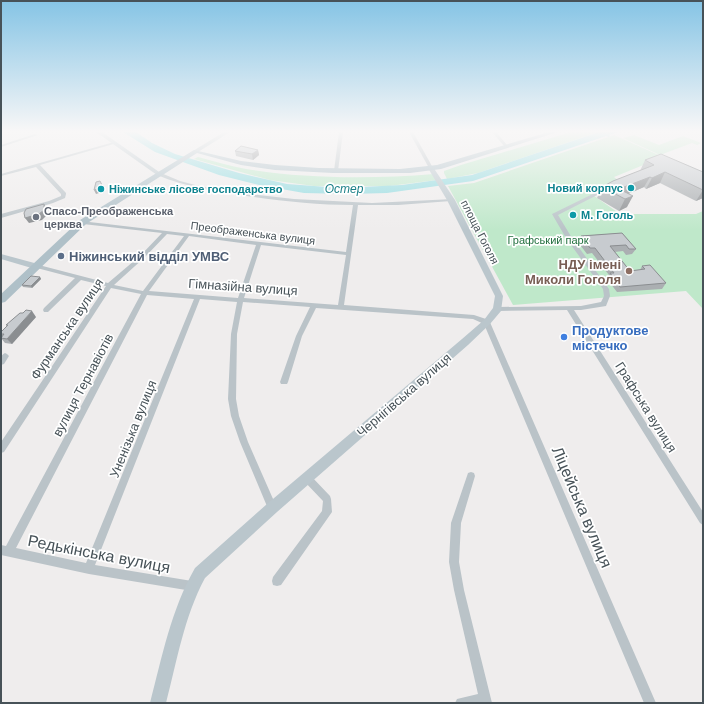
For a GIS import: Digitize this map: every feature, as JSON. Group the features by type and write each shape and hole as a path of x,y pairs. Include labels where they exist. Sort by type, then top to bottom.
{"main road":[{"path":"1,300 35,266 83,222 174,165"},
{"path":"254,165 336,171 399,171 431,168 442,165"}],"street":[{"path":"1,175 41,165"},
{"path":"146,165 159,174 191,185 223,192 282,199 356,205 405,204 451,200"},
{"path":"336,171 337,165"},
{"path":"1,215 60,199 64,194 37,166"},
{"name":"площа Гоголя","path":"431,168 451,200 497,291 499,296 498,309"},
{"path":"498,309 581,308 604,304 607,296 606,289 569,238 555,214 612,186"},
{"path":"341,307 356,205"},
{"name":"Преображенська вулиця","path":"83,222 348,254"},
{"name":"Фурманська вулиця","path":"1,449 110,285 143,256 166,232"},
{"name":"вулиця Тернавіотів","path":"5,550 145,293 187,235"},
{"path":"259,244 240,300 234,334 232,399 235,416 244,442 272,508"},
{"name":"Гімназійна вулиця","path":"1,256 129,291 474,317 487,322"},
{"path":"46,310 80,277"},
{"name":"Уненізька вулиця","path":"89,569 198,297"},
{"path":"284,382 298,336 314,305"},
{"name":"Графська вулиця","path":"569,308 703,520"},
{"name":"Чернігівська вулиця","path":"158,703 183,611 192,586 200,573 272,508 487,322 498,309"},
{"name":"Ліцейська вулиця","path":"487,322 650,703"},
{"path":"461,703 485,701 459,590 454,562 456,523 471,476"},
{"path":"277,581 327,512 327,499 307,478"},
{"name":"Редькінська вулиця","path":"5,550 89,569 192,586"}],"green space":[{"path":"215,165 227,165 246,169 292,175 387,177 434,174 437,180 389,186 314,186 270,180"},
{"path":"461,165 502,165 478,173 447,179 444,171"},
{"name":"Графський парк","path":"527,165 644,165 614,177 619,181 590,193 620,214 696,214 703,211 703,309 686,291 513,305 448,186 474,183"}],"water":[{"name":"Остер","path":"191,165 212,165 287,184 341,188 402,185 472,175 502,165 521,165 473,181 387,193 304,193 259,185 219,175"}],"building":[{"path":"654,165 686,165 703,172 703,190 665,172 619,189 633,196 625,199 602,187 613,181"},
{"path":"100,181 103,187 94,190 96,182"},
{"path":"44,204 44,210 39,214 25,218 24,213 26,209"},
{"path":"622,233 636,249 629,249 626,245 610,246 630,271 645,269 642,266 650,265 666,283 620,287 610,273 614,273 595,248 590,248 581,236"},
{"path":"31,276 40,277 31,286 22,285"},
{"path":"26,310 32,311 7,339 1,338 4,334 1,334 1,332 8,325 6,325"}],"place":[{"name":"Новий корпус","path":"631,188"},
{"name":"Ніжинське лісове господарство","path":"101,189"},
{"name":"М. Гоголь","path":"573,215"},
{"name":"Спасо-Преображенська церква","path":"36,217"},
{"name":"Ніжинський відділ УМВС","path":"61,256"},
{"name":"НДУ імені Миколи Гоголя","path":"629,271"},
{"name":"Продуктове містечко","path":"564,337"}]}
